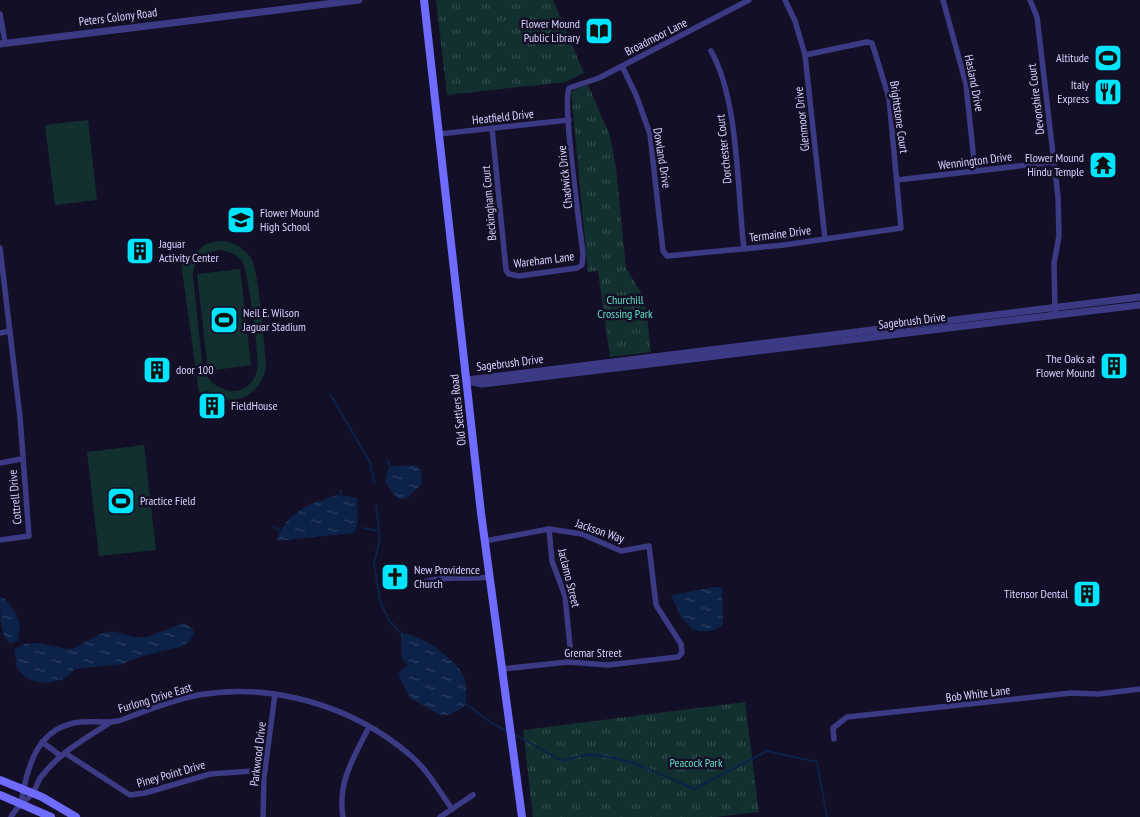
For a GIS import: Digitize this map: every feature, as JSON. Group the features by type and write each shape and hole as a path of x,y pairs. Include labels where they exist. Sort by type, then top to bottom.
{"main road":[{"name":"Old Settlers Road","path":"424,0 485,541 522,817"},
{"path":"0,780 76,817"},
{"path":"0,795 51,817"}],"street":[{"name":"Peters Colony Road","path":"3,43 359,0"},
{"name":"Broadmoor Lane","path":"569,88 588,83 749,0"},
{"name":"Glenmoor Drive","path":"785,0 795,21 805,55 825,239"},
{"name":"Hasland Drive","path":"943,0 966,84 975,171"},
{"name":"Devonshire Court","path":"1030,0 1037,17 1054,162 1059,224 1054,263 1055,311"},
{"path":"0,14 3,43"},
{"name":"Brightstone Court","path":"805,55 867,42 872,43 889,98 901,228 894,229"},
{"name":"Dorchester Court","path":"710,51 721,71 728,101 744,248"},
{"name":"Dowland Drive","path":"622,66 636,95 650,134 663,251 667,256"},
{"name":"Chadwick Drive","path":"569,88 567,94 583,254 582,265"},
{"name":"Heatfield Drive","path":"439,134 569,120"},
{"name":"Beckingham Court","path":"492,128 505,264 508,274"},
{"name":"Wennington Drive","path":"897,180 1054,162"},
{"name":"Termaine Drive","path":"667,256 825,239 894,229"},
{"name":"Cottrell Drive","path":"0,248 20,417 21,459 28,536 0,540"},
{"name":"Wareham Lane","path":"508,274 519,276 572,269 582,265"},
{"name":"Sagebrush Drive","path":"467,380 482,384 704,353 1055,311 1140,297"},
{"path":"1094,310 1117,304 1119,299"},
{"name":"Sagebrush Drive","path":"1055,311 1094,310 1140,305"},
{"path":"0,333 10,331"},
{"path":"0,463 21,459"},
{"name":"Jackson Way","path":"485,541 549,529 582,534 621,552 649,546 656,605 682,644 682,652"},
{"name":"Jaclamo Street","path":"549,529 552,561 565,596 570,646 568,662"},
{"path":"420,583 442,578 466,580 490,577"},
{"name":"Gremar Street","path":"502,669 568,662 608,665 678,657 682,652"},
{"name":"Bob White Lane","path":"834,739 833,728 847,717 1071,693 1099,694 1140,690"},
{"name":"Furlong Drive East","path":"21,803 32,794 39,779 63,755 112,721 118,721 196,696 246,691 275,694 326,708 369,727 410,755 452,809"},
{"name":"Parkwood Drive","path":"263,817 265,770 275,694"},
{"path":"11,817 21,803 27,768 36,748 42,742 68,724 112,721"},
{"path":"343,817 341,794 346,773 369,727"},
{"name":"Piney Point Drive","path":"42,742 130,795 145,793 210,774 265,770"},
{"path":"440,817 473,795"}],"green space":[{"path":"436,0 553,0 584,73 565,82 447,95"},
{"name":"Churchill Crossing Park","path":"588,85 610,136 616,168 626,268 645,299 651,352 610,357 598,271 588,272 571,91"},
{"path":"88,120 97,200 55,205 45,125"},
{"path":"223,241 240,247 251,258 257,278 266,361 265,372 261,382 254,390 246,396 237,399 227,400 207,391 199,393 180,255 189,253 190,257 206,244","holes":["220,250 236,255 243,263 257,350 257,370 253,380 247,387 232,391 215,385 203,370 193,277 195,266 200,258"]},
{"name":"Neil E. Wilson Jaguar Stadium","path":"240,269 251,365 208,371 197,274"},
{"name":"Practice Field","path":"144,445 156,550 99,556 87,452"},
{"name":"Peacock Park","path":"745,702 759,812 716,817 533,817 523,730"}],"water":[{"path":"416,465 421,470 422,484 406,499 397,498 385,482 388,469 395,466"},
{"path":"339,495 357,498 358,523 354,533 276,541 286,523 301,510 319,501"},
{"path":"721,587 722,590 723,624 717,629 709,631 692,629 681,617 671,595"},
{"path":"0,597 4,598 11,606 19,622 20,627 17,637 19,640 10,644 2,630"},
{"path":"183,623 192,628 194,634 188,643 180,647 143,656 122,664 75,669 62,681 59,679 43,683 31,680 18,669 16,664 14,649 24,644 39,643 67,649 75,648 100,634 112,631 134,637 148,637"},
{"path":"401,633 417,637 426,642 446,655 454,663 465,680 466,705 451,714 440,715 410,698 398,674 408,665 402,659"}],"waterway":[{"path":"330,394 370,462 374,482"},
{"path":"387,459 391,468"},
{"path":"340,490 342,497"},
{"path":"376,505 380,538 374,564 380,600 388,619 401,633"},
{"path":"274,527 280,531"},
{"path":"363,528 379,531"},
{"path":"465,703 490,722 507,731"},
{"path":"514,734 562,761 579,756 602,756 643,767 694,789 767,751 817,762 827,817"}],"place":[{"name":"Flower Mound Public Library","path":"599,31"},
{"name":"Altitude","path":"1108,58"},
{"name":"Italy Express","path":"1108,92"},
{"name":"Flower Mound Hindu Temple","path":"1103,165"},
{"name":"Flower Mound High School","path":"241,220"},
{"name":"Jaguar Activity Center","path":"140,251"},
{"name":"Neil E. Wilson Jaguar Stadium","path":"224,320"},
{"name":"The Oaks at Flower Mound","path":"1114,366"},
{"name":"door 100","path":"157,370"},
{"name":"FieldHouse","path":"212,406"},
{"name":"Practice Field","path":"121,501"},
{"name":"New Providence Church","path":"395,577"},
{"name":"Titensor Dental","path":"1087,594"}]}
